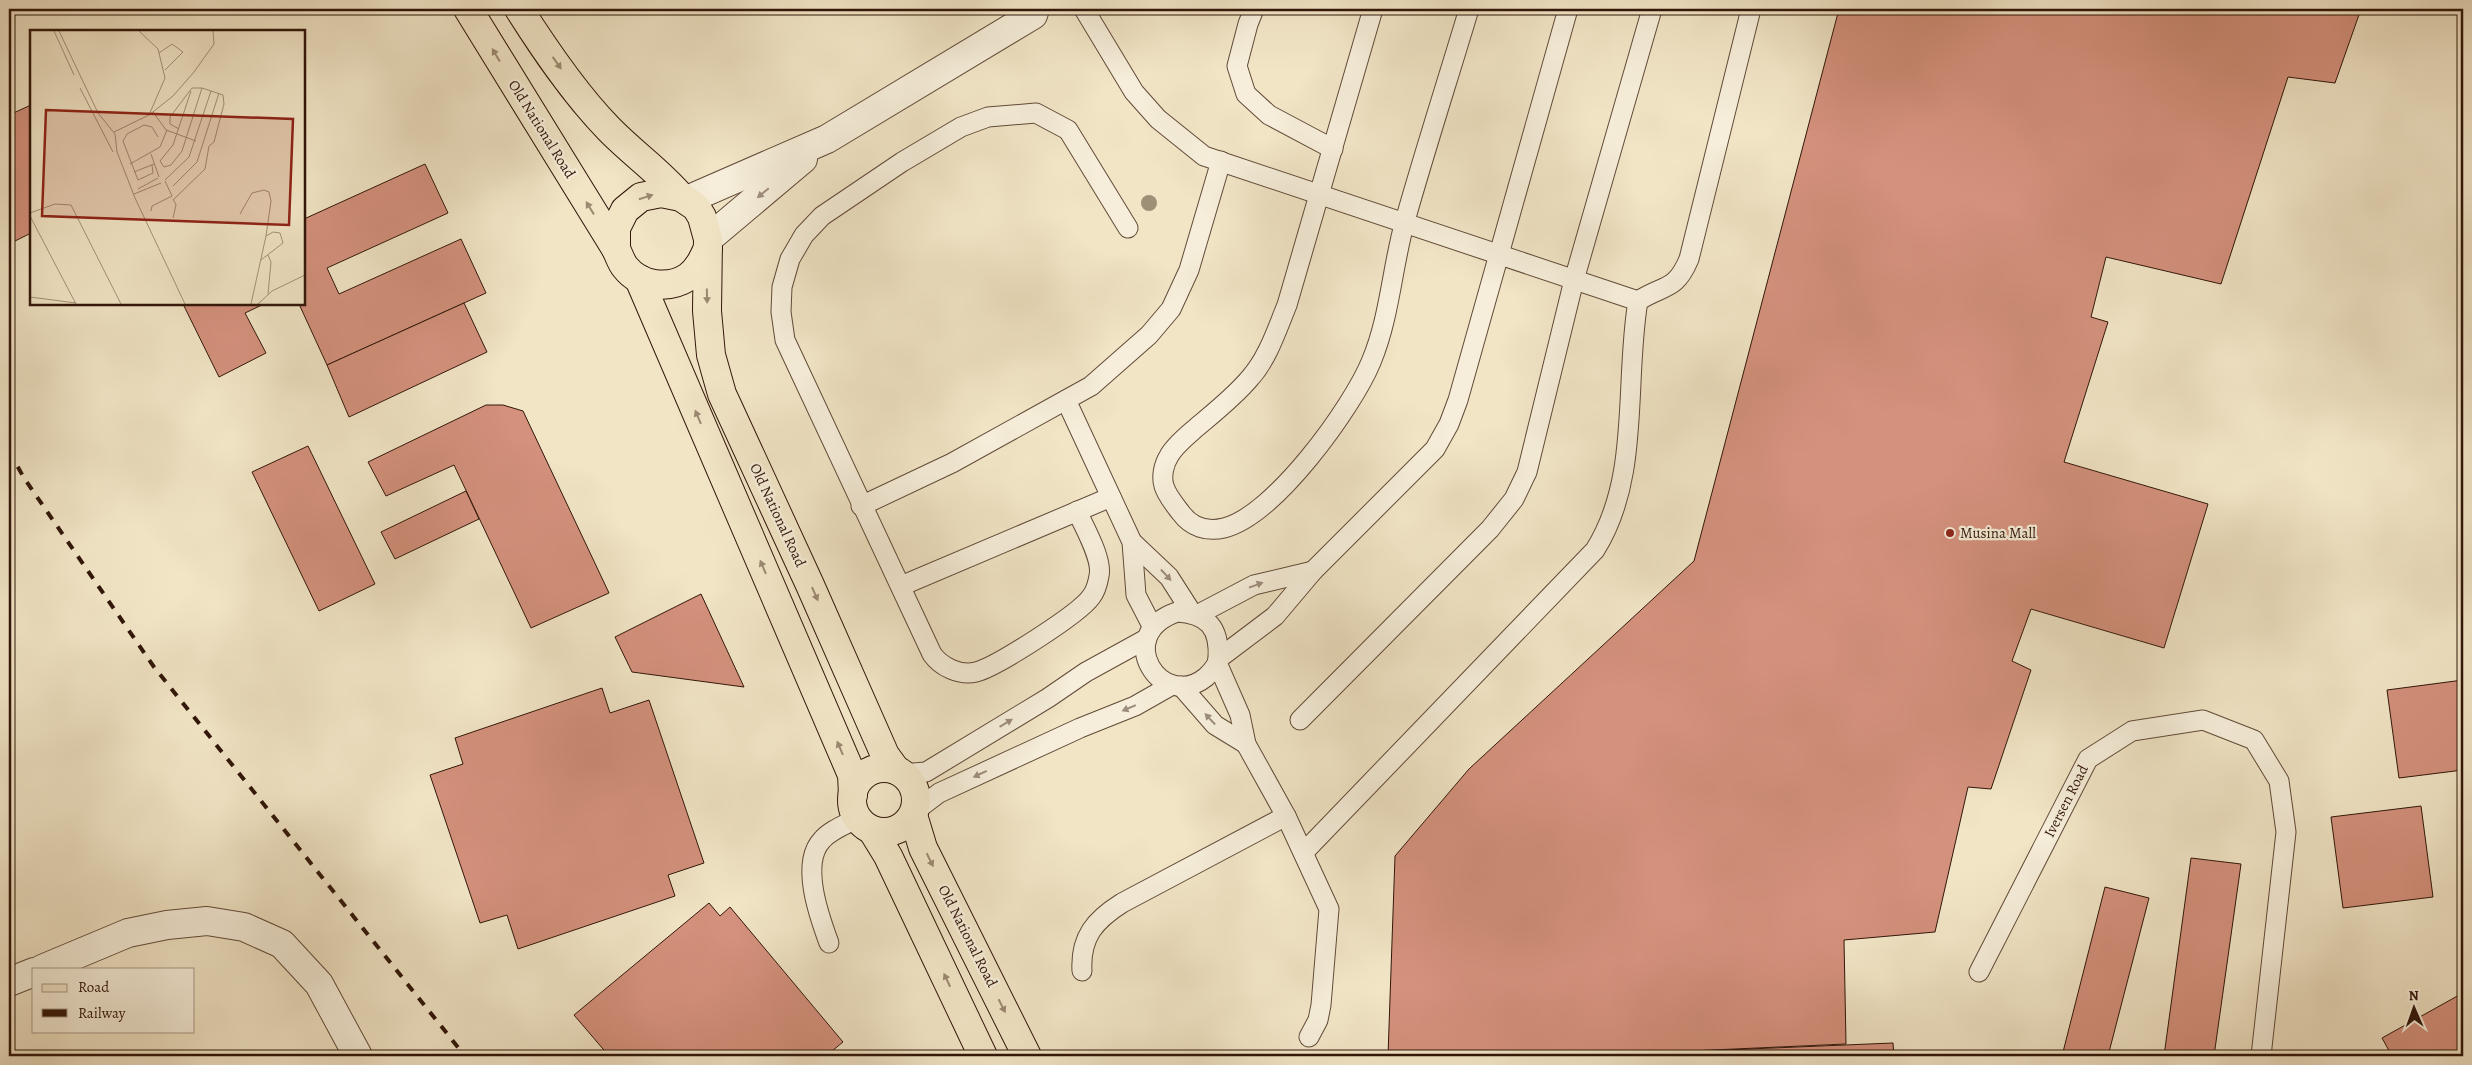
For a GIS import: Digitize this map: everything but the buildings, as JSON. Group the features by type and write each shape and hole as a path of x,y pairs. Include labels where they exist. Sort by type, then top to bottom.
{"main road":[{"name":"Old National Road","path":"468,9 616,249 624,266 639,279 852,775 861,814 888,856 982,1056"},
{"name":"Old National Road","path":"519,9 585,103 609,130 666,179 702,217 708,243 707,311 711,355 722,394 810,585 885,755 898,772 914,787 916,800 914,813 923,848 1027,1056"},
{"path":"616,249 616,228 625,210 641,197 661,193 684,198"},
{"path":"639,279 656,285 673,284 689,276 701,264 708,243"},
{"path":"898,772 884,768 871,771 861,778 854,789 861,814 885,832 897,830 914,813"}],"street":[{"path":"684,198 827,139 1037,11"},
{"path":"708,243 827,139"},
{"path":"44,968 128,933 167,925 207,921 244,927 282,944 319,984 358,1056"},
{"path":"9,982 32,973"}],"lane":[{"path":"1084,9 1134,92 1158,119 1204,156 1638,301 1664,290 1681,277 1689,259 1751,9"},
{"path":"1254,9 1237,66 1246,94 1269,115 1333,149"},
{"path":"1373,9 1287,305 1268,349 1252,376 1232,397 1174,449 1164,467 1164,486 1171,499 1186,520 1198,528 1216,530 1231,526 1270,501 1316,448 1352,397 1371,362 1383,322 1404,223 1469,9"},
{"path":"914,813 939,793 1080,728 1135,706 1177,686 1200,682 1218,662 1275,616 1313,570 1435,449 1449,424 1458,400 1568,9"},
{"path":"1300,720 1490,529 1514,499 1527,472 1574,280 1652,9"},
{"path":"1077,511 1097,556 1100,574 1092,596 1073,615 994,664 976,672 966,673 954,670 935,659 861,506 785,340 781,312 782,286 790,260 804,235 816,223 902,162 962,127 988,117 1036,113 1068,130 1128,228"},
{"path":"861,506 952,463 1091,386 1149,335 1171,310 1189,270 1221,161"},
{"path":"1304,852 1595,550 1606,532 1615,506 1630,424 1629,386 1638,301"},
{"path":"1066,400 1132,542 1136,595 1149,632 1145,653 1149,668 1158,678 1177,686 1215,725 1246,744"},
{"path":"901,586 1111,497"},
{"path":"1132,542 1169,577 1194,614"},
{"path":"1194,614 1254,585 1313,570"},
{"path":"898,772 926,772 1048,698 1149,632 1164,616 1177,612 1194,614 1205,619 1215,630 1219,644 1218,662 1240,715 1246,744 1286,816 1329,909 1321,1005 1318,1020 1309,1038"},
{"name":"Iversen Road","path":"1979,972 2088,759 2132,731 2203,720 2254,740 2279,781 2286,832 2261,1056"},
{"path":"829,943 818,914 812,871 813,853 823,838 861,814"},
{"path":"1082,970 1081,957 1084,944 1098,919 1122,903 1286,816"}],"railway":[{"path":"9,451 24,478 154,667 465,1056"}],"place":[{"name":"Musina Mall","path":"1950,533"}]}
